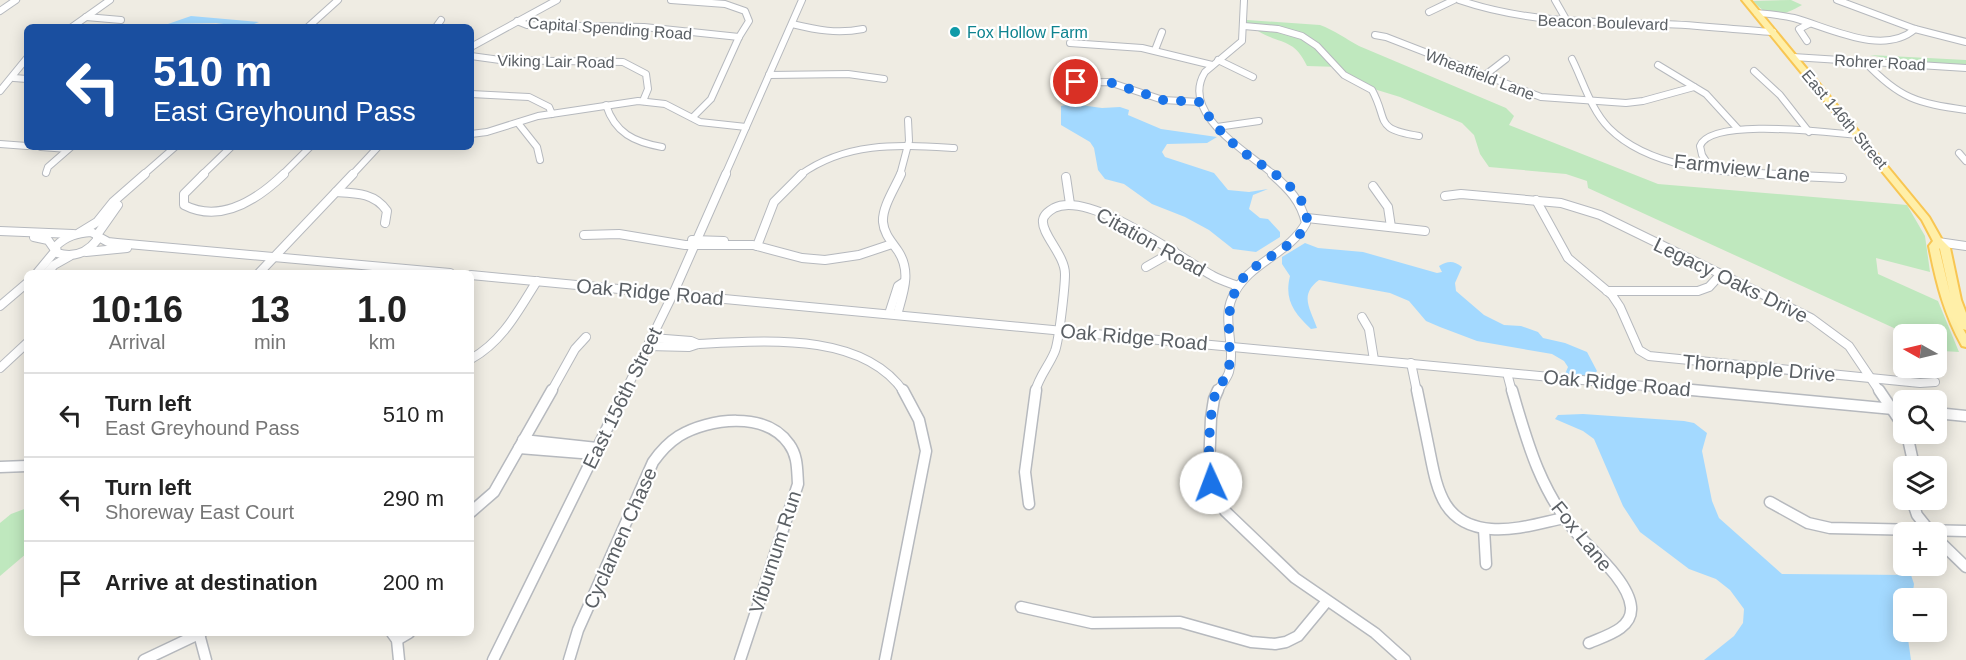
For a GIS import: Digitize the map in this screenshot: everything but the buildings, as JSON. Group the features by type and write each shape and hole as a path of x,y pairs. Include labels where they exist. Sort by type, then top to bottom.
{"main road":[{"name":"East 146th Street","path":"1746,0 1920,211 1938,242 1945,248 1956,300 1966,326"},
{"path":"1938,242 1934,246 1944,298 1952,319 1966,343"}],"street":[{"path":"0,10 16,0"},
{"path":"76,24 110,0"},
{"path":"311,24 338,0"},
{"path":"671,0 725,4 741,8 747,14 749,21 739,37 711,99 694,117"},
{"name":"East 156th Street","path":"493,660 673,294 802,0"},
{"path":"1244,0 1242,41 1215,63 1199,82 1200,102 1217,127 1238,148 1287,185 1300,200 1307,218 1304,230 1297,238 1254,267 1238,286 1229,307 1228,373 1219,386 1214,401 1209,465 1214,491 1224,511 1246,534 1303,584 1383,638 1405,660"},
{"path":"1429,12 1454,0"},
{"name":"Beacon Boulevard","path":"1459,0 1508,15 1567,21 1772,31"},
{"path":"1555,0 1567,21"},
{"path":"1837,0 1915,29 1966,42"},
{"path":"474,45 551,1"},
{"path":"1757,13 1783,16 1846,35 1902,38 1915,29"},
{"path":"86,17 121,20"},
{"path":"438,24 441,20"},
{"name":"Capital Spending Road","path":"517,21 527,25 644,27 739,37"},
{"path":"792,24 827,32 844,33 863,29"},
{"path":"1808,41 1799,29 1809,24"},
{"path":"1244,26 1278,29 1308,40 1344,75 1372,90 1386,124 1400,132 1419,136"},
{"path":"1155,50 1162,32"},
{"name":"Wheatfield Lane","path":"1375,35 1386,37 1537,96 1593,101 1643,101 1694,87"},
{"path":"1070,44 1114,44 1155,50 1215,63 1253,77"},
{"name":"Viking Lair Road","path":"474,56 500,60 623,62 642,70 649,79 643,101"},
{"name":"Rohrer Road","path":"1793,57 1966,68"},
{"path":"1484,76 1506,59"},
{"name":"Farmview Lane","path":"1572,59 1607,126 1630,144 1667,160 1711,169 1842,178"},
{"path":"0,92 10,84 24,61"},
{"path":"1865,62 1890,88 1906,98 1924,104 1966,111"},
{"path":"1658,65 1710,98 1738,129"},
{"path":"642,70 651,67"},
{"path":"1754,71 1779,95 1809,132"},
{"path":"770,73 848,74 884,79"},
{"path":"14,78 24,79"},
{"path":"1059,82 1109,82 1163,100 1200,102"},
{"path":"474,94 529,97 549,107 552,114"},
{"path":"474,133 552,114 643,101 665,104 700,122 714,125 747,125"},
{"path":"606,105 610,122 621,133 645,144 662,147"},
{"path":"893,315 905,288 906,267 885,229 884,216 908,159 910,147 908,120"},
{"path":"1217,127 1259,121"},
{"path":"518,123 537,147 540,160"},
{"path":"1711,169 1700,149 1702,140 1738,129 1858,135"},
{"path":"0,144 24,146"},
{"path":"757,246 771,206 790,183 819,162 840,152 856,148 954,148"},
{"path":"46,173 48,166 67,150"},
{"path":"40,270 60,242 97,222 113,202 173,150"},
{"path":"228,150 184,194 184,205 204,211 229,210 252,201 307,150"},
{"path":"263,270 375,150"},
{"path":"1959,153 1966,161"},
{"path":"1066,177 1070,204"},
{"path":"49,270 54,264 91,247 133,185"},
{"path":"1373,186 1388,207 1391,227"},
{"path":"336,192 373,196 382,202 387,211 385,223"},
{"name":"Legacy Oaks Drive","path":"1445,196 1461,194 1536,200 1589,210 1830,330 1849,346 1893,409"},
{"path":"1536,200 1568,258 1607,291 1629,289 1689,293 1706,289 1720,275"},
{"name":"Citation Road","path":"1059,330 1065,267 1042,222 1045,214 1052,208 1070,204 1093,208 1174,251 1207,273 1238,286"},
{"path":"1307,218 1425,231"},
{"path":"4,231 77,234 91,232 108,242 417,270"},
{"path":"4,231 46,239 60,255 126,248 178,248"},
{"path":"584,236 617,232 671,244 757,246 804,259 821,260 851,257 892,244"},
{"path":"1938,242 1966,246"},
{"path":"1146,267 1174,251"},
{"name":"Oak Ridge Road","path":"474,275 1893,409"},
{"path":"474,358 487,351 500,338 537,281"},
{"path":"0,307 24,286"},
{"name":"Thornapple Drive","path":"1607,291 1620,307 1639,350 1657,359 1920,383 1935,382"},
{"path":"0,307 24,292"},
{"path":"1362,317 1369,329 1374,360"},
{"path":"1029,504 1025,472 1033,403 1038,379 1055,350 1059,330"},
{"path":"474,509 494,492 575,349 586,337"},
{"path":"650,342 689,347 699,344 763,342 846,352 879,366 896,380 906,394 922,427 926,442 926,459 885,660"},
{"path":"0,368 24,346"},
{"path":"1411,363 1439,496 1457,516 1484,529 1506,530 1564,519"},
{"name":"Fox Lane","path":"1508,373 1536,469 1564,519 1620,582 1630,602 1630,614 1625,624 1589,643"},
{"path":"1947,414 1966,416"},
{"name":"Cyclamen Chase","path":"569,660 583,620 644,479 658,455 677,438 702,426 731,420 761,424"},
{"name":"Viburnum Run","path":"740,660 798,484 799,471 796,455 785,439 761,424"},
{"path":"521,444 596,451"},
{"path":"0,467 24,467"},
{"path":"1770,502 1809,523 1830,528 1893,530"},
{"path":"1484,529 1486,564"},
{"path":"1947,531 1966,531"},
{"path":"1947,549 1966,567"},
{"path":"1021,607 1091,622 1167,621 1190,624 1257,643 1275,644 1286,642 1300,635 1327,601"},
{"path":"144,660 194,636"},
{"path":"201,636 206,660"},
{"path":"395,636 399,660"}],"green space":[{"path":"1791,0 1802,5 1782,14 1771,14 1753,1"},
{"path":"1247,20 1320,25 1359,46 1506,108 1514,116 1509,125 1658,184 1907,205 1925,236 1930,272 1876,258 1878,274 1938,301 1959,352 1947,351 1947,324 1893,324 1893,328 1588,188 1587,181 1566,174 1489,167 1480,154 1474,135 1462,123 1400,97 1374,89 1349,75 1340,67 1307,66 1292,46 1246,24"},
{"path":"1870,55 1966,60 1966,65 1900,61"},
{"path":"24,509 24,556 0,576 0,523 11,514"}],"water":[{"path":"191,16 259,22 254,24 168,24"},
{"path":"1073,104 1102,108 1120,107 1129,110 1128,115 1161,129 1217,137 1207,143 1167,144 1162,152 1165,157 1214,173 1228,190 1249,192 1268,189 1253,195 1249,209 1260,218 1268,219 1280,232 1280,237 1256,252 1233,249 1209,230 1185,217 1152,204 1124,184 1105,179 1098,170 1094,148 1090,142 1061,125 1061,106"},
{"path":"1305,243 1318,248 1363,252 1437,273 1442,272 1439,266 1442,264 1456,263 1462,267 1455,283 1456,291 1484,315 1504,325 1521,326 1538,332 1543,338 1565,343 1587,352 1597,371 1593,376 1565,374 1568,367 1564,361 1552,354 1477,341 1426,321 1409,301 1390,293 1319,280 1309,291 1308,297 1309,308 1317,328 1311,329 1292,306 1288,292 1290,276 1282,264 1282,257"},
{"path":"1583,414 1694,423 1707,433 1702,451 1712,501 1719,518 1782,574 1911,576 1913,588 1893,588 1893,642 1908,642 1911,660 1704,660 1734,636 1743,623 1744,609 1730,590 1716,579 1689,569 1640,532 1623,506 1594,439 1583,431 1555,419 1558,415"}],"place":[{"name":"Fox Hollow Farm","path":"955,32"}],"route":[{"path":"1076,82 1109,82 1163,100 1200,102 1225,136 1287,185 1300,200 1305,211 1307,218 1301,234 1244,276 1231,301 1228,316 1229,369 1226,378 1219,386 1214,401 1209,465 1211,483"}]}
